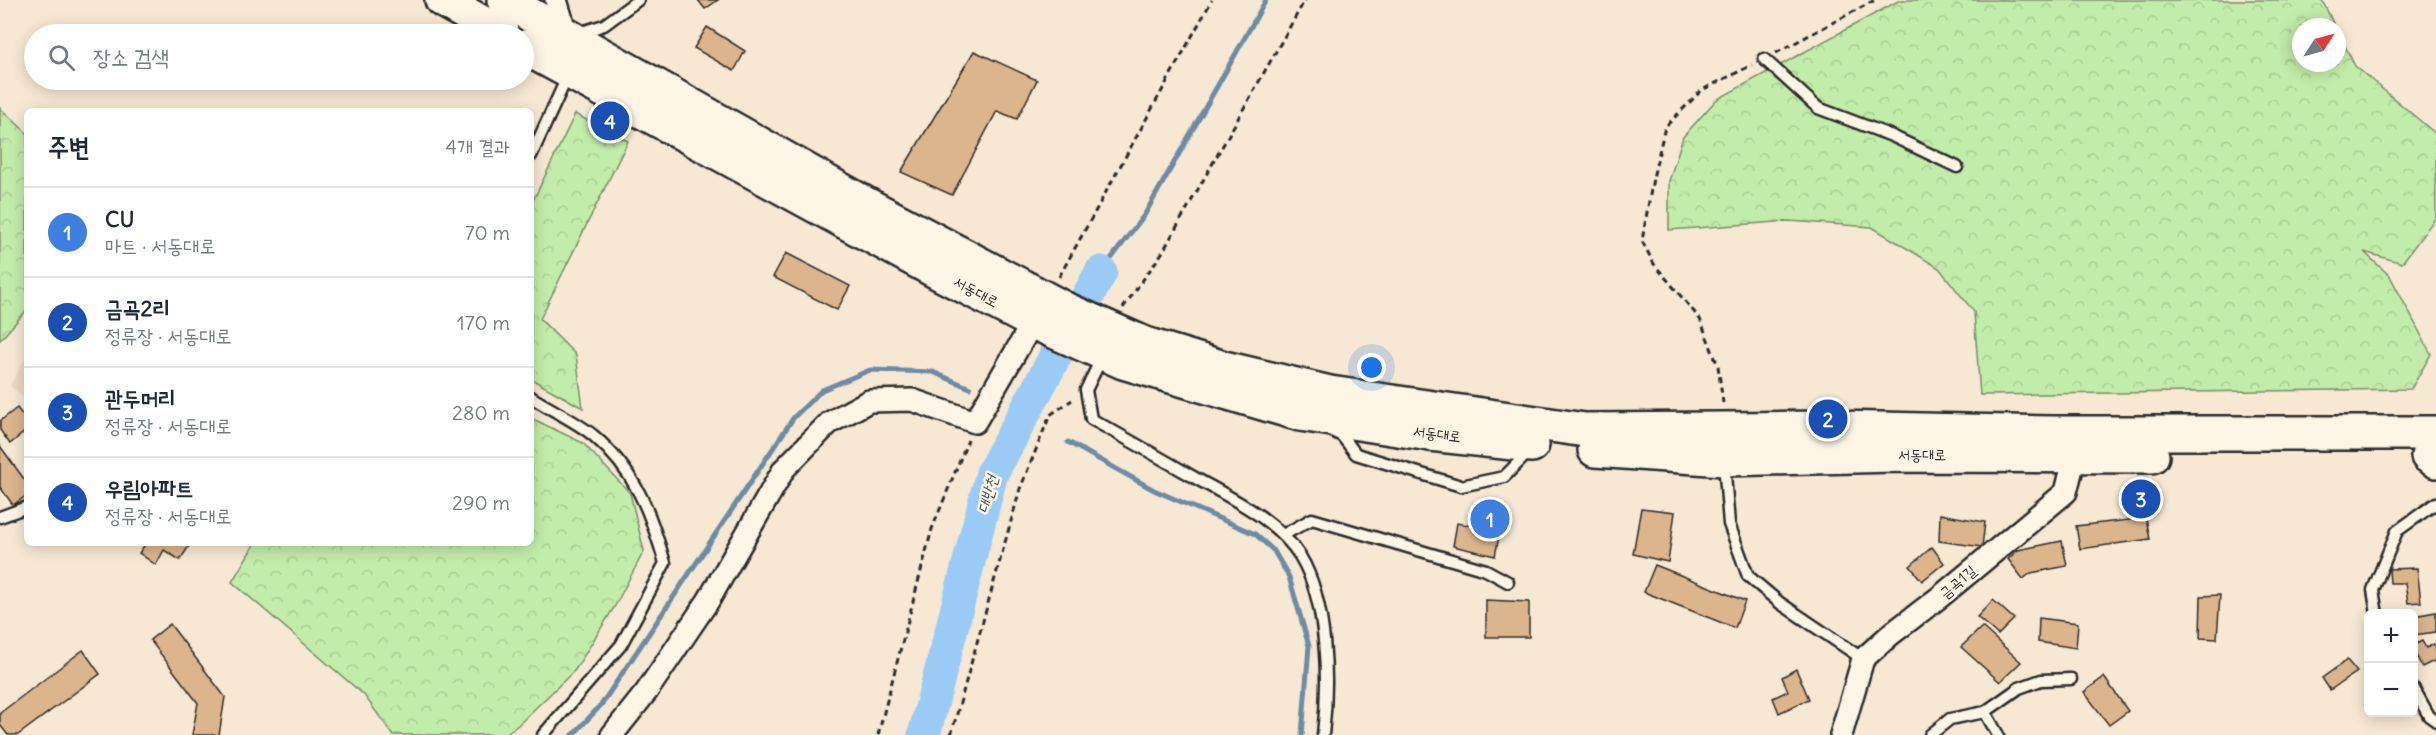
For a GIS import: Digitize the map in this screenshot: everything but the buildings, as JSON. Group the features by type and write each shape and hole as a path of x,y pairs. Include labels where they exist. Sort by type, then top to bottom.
{"main road":[{"path":"442,0 484,24"},
{"name":"서동대로","path":"504,0 532,24"},
{"name":"서동대로","path":"534,26 568,55 866,204 1048,315 1100,338 1145,344 1224,368 1330,393 1585,430 1720,444"},
{"name":"서동대로","path":"534,49 568,55"},
{"name":"서동대로","path":"1100,338 1124,362 1300,414 1430,434 1535,445 1720,444 1837,428 2068,445 2433,445"}],"street":[{"path":"556,0 568,55"},
{"path":"612,735 647,691 708,601 784,469 829,423 869,401 912,400 975,422 1048,315"},
{"name":"금곡1길","path":"1863,659 2066,492 2071,472 2068,445"},
{"path":"1841,735 1863,659"}],"lane":[{"path":"534,148 568,55 638,0"},
{"path":"1764,59 1818,108 1892,135 1957,167"},
{"path":"1100,338 1086,390 1091,418 1231,498 1277,528 1300,556 1311,584 1324,634 1323,735"},
{"path":"534,399 593,435 624,466 650,512 665,563 621,645 543,735"},
{"path":"1300,414 1342,436 1356,454 1461,486 1504,477 1535,445"},
{"path":"1720,444 1729,524 1748,576 1780,603 1863,659"},
{"path":"2376,609 2373,590 2397,531 2436,503"},
{"path":"0,517 24,508"},
{"path":"1283,535 1312,519 1486,570 1508,582"},
{"path":"1930,735 1950,719 1985,712 2019,688 2041,680 2071,679"},
{"path":"2418,696 2429,716 2436,722"},
{"path":"1985,712 1998,735"}],"path":[{"path":"1048,315 1212,0"},
{"path":"1100,338 1162,253 1305,0"},
{"path":"1720,444 1724,400 1718,366 1700,319 1654,264 1642,241 1665,127 1702,90 1875,0"},
{"path":"951,735 1020,489 1050,416 1086,390"},
{"path":"878,735 932,529 975,422"}],"shaded area":[{"path":"24,360 24,398 10,386"}],"green space":[{"path":"1900,0 2322,0 2331,18 2292,18 2292,72 2346,72 2346,48 2355,66 2436,134 2436,217 2402,263 2364,252 2390,276 2431,354 2411,389 1980,395 1974,312 1939,268 1872,227 1789,221 1669,230 1669,181 1683,137 1716,100"},
{"path":"0,108 24,130 24,313 0,340"},
{"path":"575,114 628,141 540,319 576,355 583,408 534,381 534,199"},
{"path":"534,419 583,443 630,493 644,551 615,606 575,670 518,725 504,735 393,735 364,695 232,582 253,546 534,546"}],"waterway":[{"path":"1101,272 1145,214 1266,0"},
{"name":"대반천","path":"924,735 992,473 1101,272"},
{"path":"573,735 601,705 794,417 822,390 870,370 933,372 970,388"},
{"path":"1068,442 1154,490 1255,534 1274,551 1289,577 1309,646 1302,735"}],"place":[{"name":"우림아파트","path":"610,121"},
{"name":"금곡2리","path":"1828,419"},
{"name":"관두머리","path":"2141,499"},
{"name":"CU","path":"1490,519"}]}
